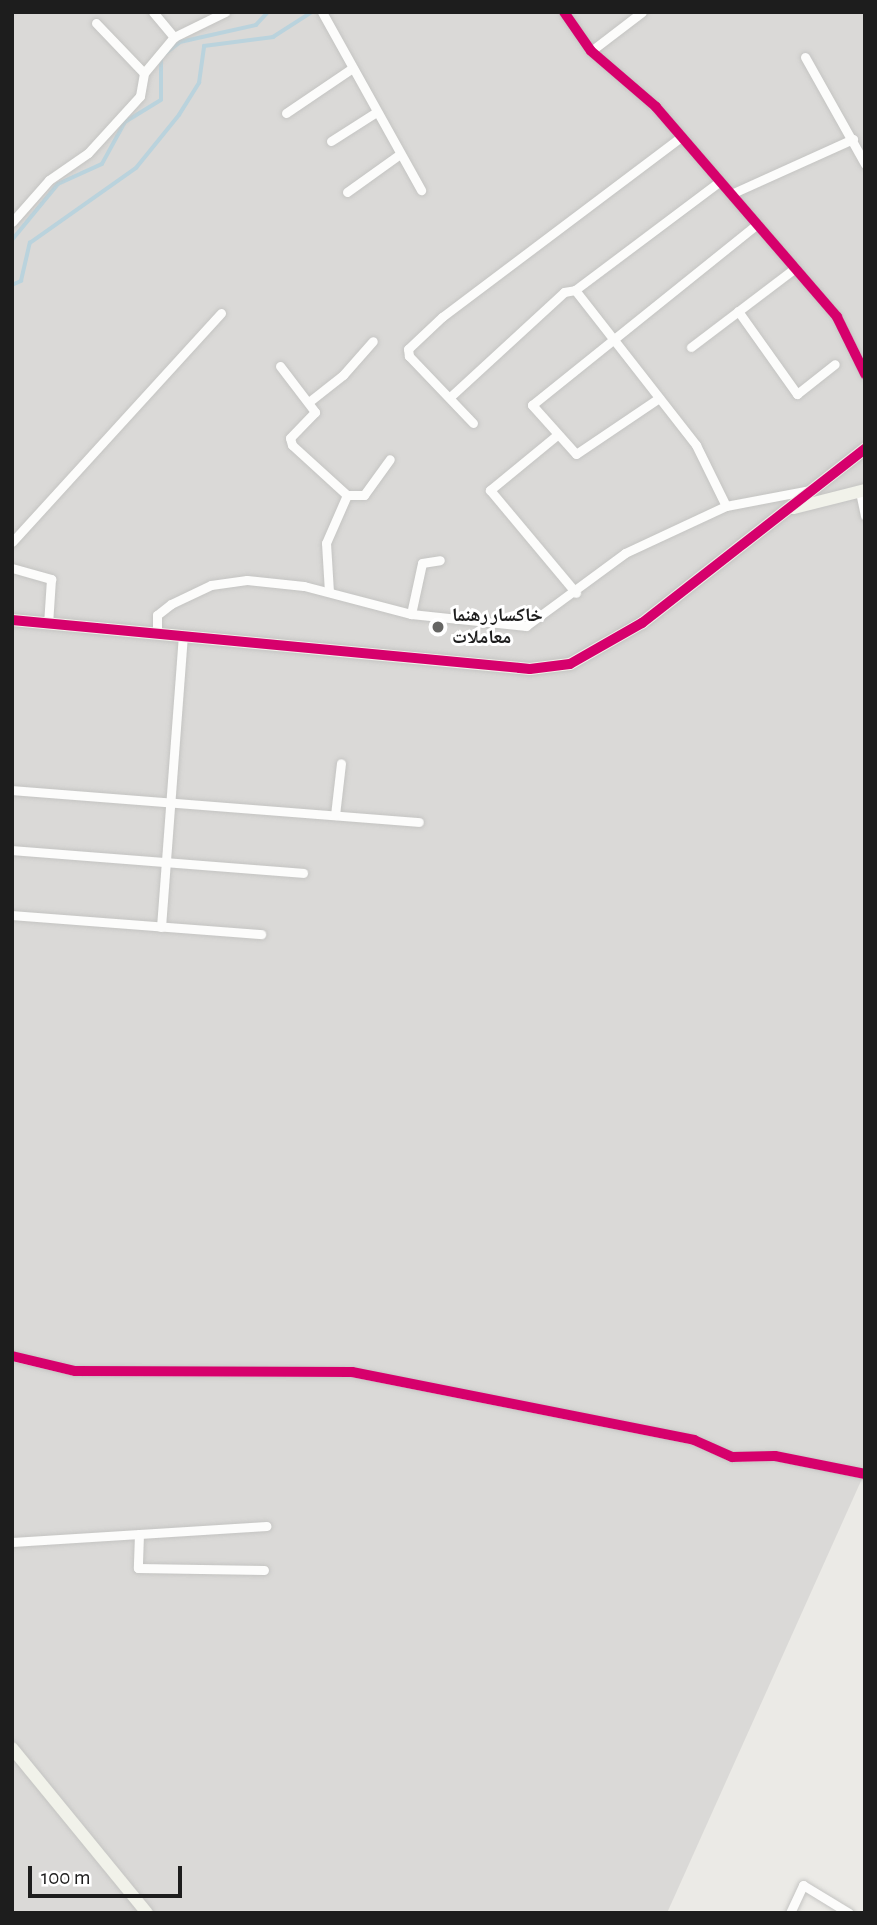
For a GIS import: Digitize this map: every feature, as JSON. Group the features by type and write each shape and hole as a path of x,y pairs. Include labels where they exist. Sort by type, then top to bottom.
{"street":[{"path":"153,12 174,37"},
{"path":"12,222 140,96 144,73 174,37 225,12"},
{"path":"564,12 591,51 681,137 837,317 865,374"},
{"path":"591,51 642,12"},
{"path":"323,13 375,113 421,190"},
{"path":"96,23 144,73"},
{"path":"805,57 865,164"},
{"path":"286,113 351,69"},
{"path":"331,141 375,113"},
{"path":"473,423 409,356 408,349 442,317 681,137"},
{"path":"731,194 853,139"},
{"path":"347,192 400,154"},
{"path":"450,397 564,292 575,290 720,181"},
{"path":"659,398 576,454 557,435 533,403 757,224"},
{"path":"691,348 795,268"},
{"path":"575,290 696,445 726,506"},
{"path":"737,311 797,394 835,364"},
{"path":"12,542 221,313"},
{"path":"310,401 343,375 373,341"},
{"path":"280,366 310,401 314,414 290,441 347,495 364,495 390,459"},
{"path":"557,435 490,490 576,593"},
{"path":"12,620 530,669 570,664 642,623 865,449"},
{"path":"157,634 157,615 211,585 247,580 329,593 411,614 526,625 576,593 625,553 726,506 814,490"},
{"path":"790,509 862,491 865,515"},
{"path":"329,593 326,543 347,495"},
{"path":"411,614 422,563 440,560"},
{"path":"12,568 51,579 48,624"},
{"path":"160,927 183,637"},
{"path":"335,815 341,763"},
{"path":"12,790 419,822"},
{"path":"12,850 303,873"},
{"path":"12,915 261,934"},
{"path":"12,1356 75,1371 352,1372 694,1440 732,1457 775,1456 865,1475"},
{"path":"12,1542 267,1526"},
{"path":"139,1534 138,1568 264,1570"},
{"path":"12,1748 147,1913"},
{"path":"790,1913 803,1885 849,1913"}],"shaded area":[{"path":"12,12 865,12 865,1472 667,1913 12,1913"}],"waterway":[{"path":"12,240 58,184 102,164 125,122 161,100 161,57 180,42 256,25 268,12"},
{"path":"12,285 21,281 30,243 136,168 179,115 199,83 204,46 273,37 312,12"}],"cycle path":[{"path":"564,12 591,51 656,107 837,317 865,374"},
{"path":"12,620 530,669 570,664 642,623 865,449"},
{"path":"12,1356 75,1371 352,1372 694,1440 732,1457 775,1456 865,1474"}],"place":[{"name":"خاکسار رهنما معاملات","path":"438,627"}]}
